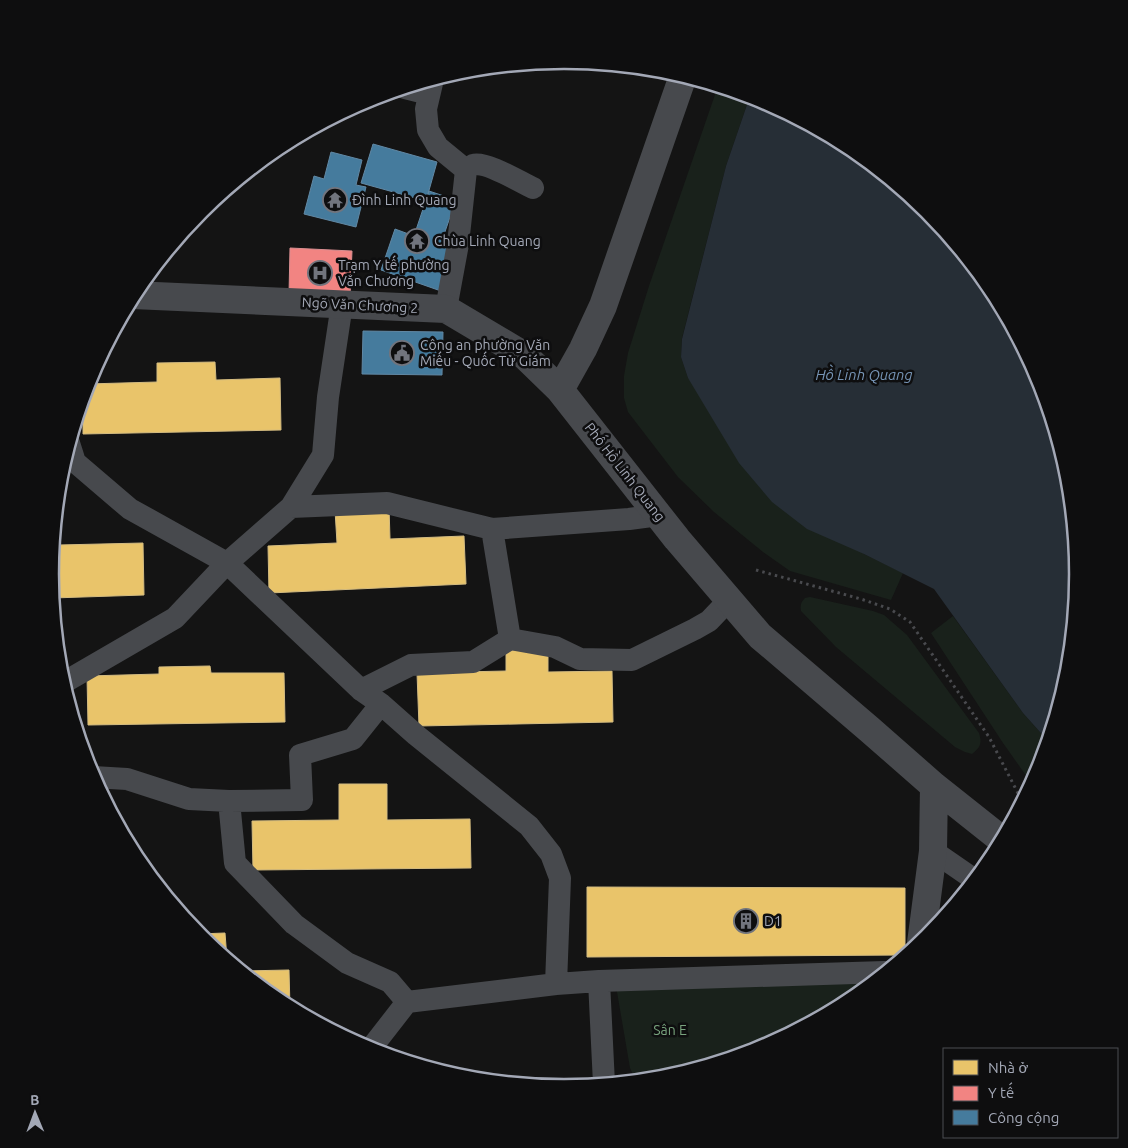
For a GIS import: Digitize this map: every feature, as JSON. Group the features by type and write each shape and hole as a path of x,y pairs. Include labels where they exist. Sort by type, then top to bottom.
{"street":[{"path":"560,390 583,349 603,306 681,82"},
{"name":"Ngõ Văn Chương 2","path":"142,295 446,309 526,356 560,390"},
{"name":"Phố Hồ Linh Quang","path":"560,390 677,539 760,636 934,786 996,836"},
{"path":"923,929 932,851 934,786"}],"lane":[{"path":"431,87 426,109 428,130 438,147 466,170"},
{"path":"446,309 458,244 466,170 472,165 481,164 533,188"},
{"path":"70,679 175,618 227,564 291,507 323,454 328,398 342,304"},
{"path":"73,456 75,462 130,509 227,564 361,690 381,704 416,735 528,826 551,854 560,878 556,984"},
{"path":"291,507 388,503 492,529 659,515"},
{"path":"492,529 510,639"},
{"path":"361,690 411,665 473,662 510,639 555,647 580,658 632,660 702,625 729,600"},
{"path":"102,778 127,779 189,799 229,801 302,800 300,755 353,740 381,704"},
{"path":"229,801 236,863 294,924 346,963 390,982 407,1002"},
{"path":"932,851 969,876"},
{"path":"375,1043 407,1002 556,984 599,981 875,972"},
{"path":"599,981 604,1077"}],"path":[{"path":"756,570 890,609 910,622 989,737 1018,794"}],"green space":[{"path":"716,93 747,104 726,166 682,338 681,357 688,378 864,554 903,573 891,600 790,571 763,552 714,512 678,477 628,412 624,398 624,376 628,353"},
{"path":"810,597 884,615 907,635 979,733 980,745 977,749 972,754 955,747 836,647 801,611 803,601 805,598"},
{"path":"953,616 1023,713 1042,735 1027,776 1003,743 931,633"},
{"name":"Sân E","path":"863,981 817,1012 757,1041 695,1062 633,1075 630,1068 616,986"}],"water":[{"name":"Hồ Linh Quang","path":"747,104 817,136 872,173 921,217 965,266 1002,321 1031,381 1042,412 1060,475 1065,508 1069,574 1065,640 1060,673 1042,735 1023,713 934,589 864,554 807,529 772,502 739,463 688,378 681,357 682,339 726,166"}],"building: Nhà ở":[{"path":"215,362 216,380 280,378 281,430 83,434 83,421 96,384 157,382 157,363"},
{"path":"389,507 390,539 464,536 466,584 269,593 268,546 337,543 335,510"},
{"path":"143,543 144,595 60,598 60,545"},
{"path":"548,649 548,672 612,671 613,722 419,726 417,673 506,671 506,651"},
{"path":"210,666 211,673 284,673 285,722 88,725 87,676 159,674 159,667"},
{"path":"339,784 387,784 387,820 470,819 471,868 253,870 252,821 339,820"},
{"name":"D1","path":"587,887 905,888 905,946 896,955 587,957"},
{"path":"225,933 226,949 210,934"},
{"path":"289,970 290,998 256,975 251,971"}],"building: Y tế":[{"name":"Trạm Y tế phường Văn Chương","path":"290,248 352,251 350,296 289,294"}],"building: Công cộng":[{"path":"373,144 437,162 426,201 361,183"},
{"name":"Đình Linh Quang","path":"331,152 362,160 356,185 366,187 356,227 304,214 314,176 324,179"},
{"name":"Chùa Linh Quang","path":"429,191 456,200 440,246 455,251 441,291 381,270 395,229 414,236"},
{"name":"Công an phường Văn Miếu - Quốc Tử Giám","path":"363,331 443,332 442,375 362,374"}],"place":[{"name":"Đình Linh Quang","path":"335,200"},
{"name":"Chùa Linh Quang","path":"417,241"},
{"name":"Trạm Y tế phường Văn Chương","path":"320,273"},
{"name":"Công an phường Văn Miếu - Quốc Tử Giám","path":"402,353"},
{"name":"D1","path":"746,921"}]}
